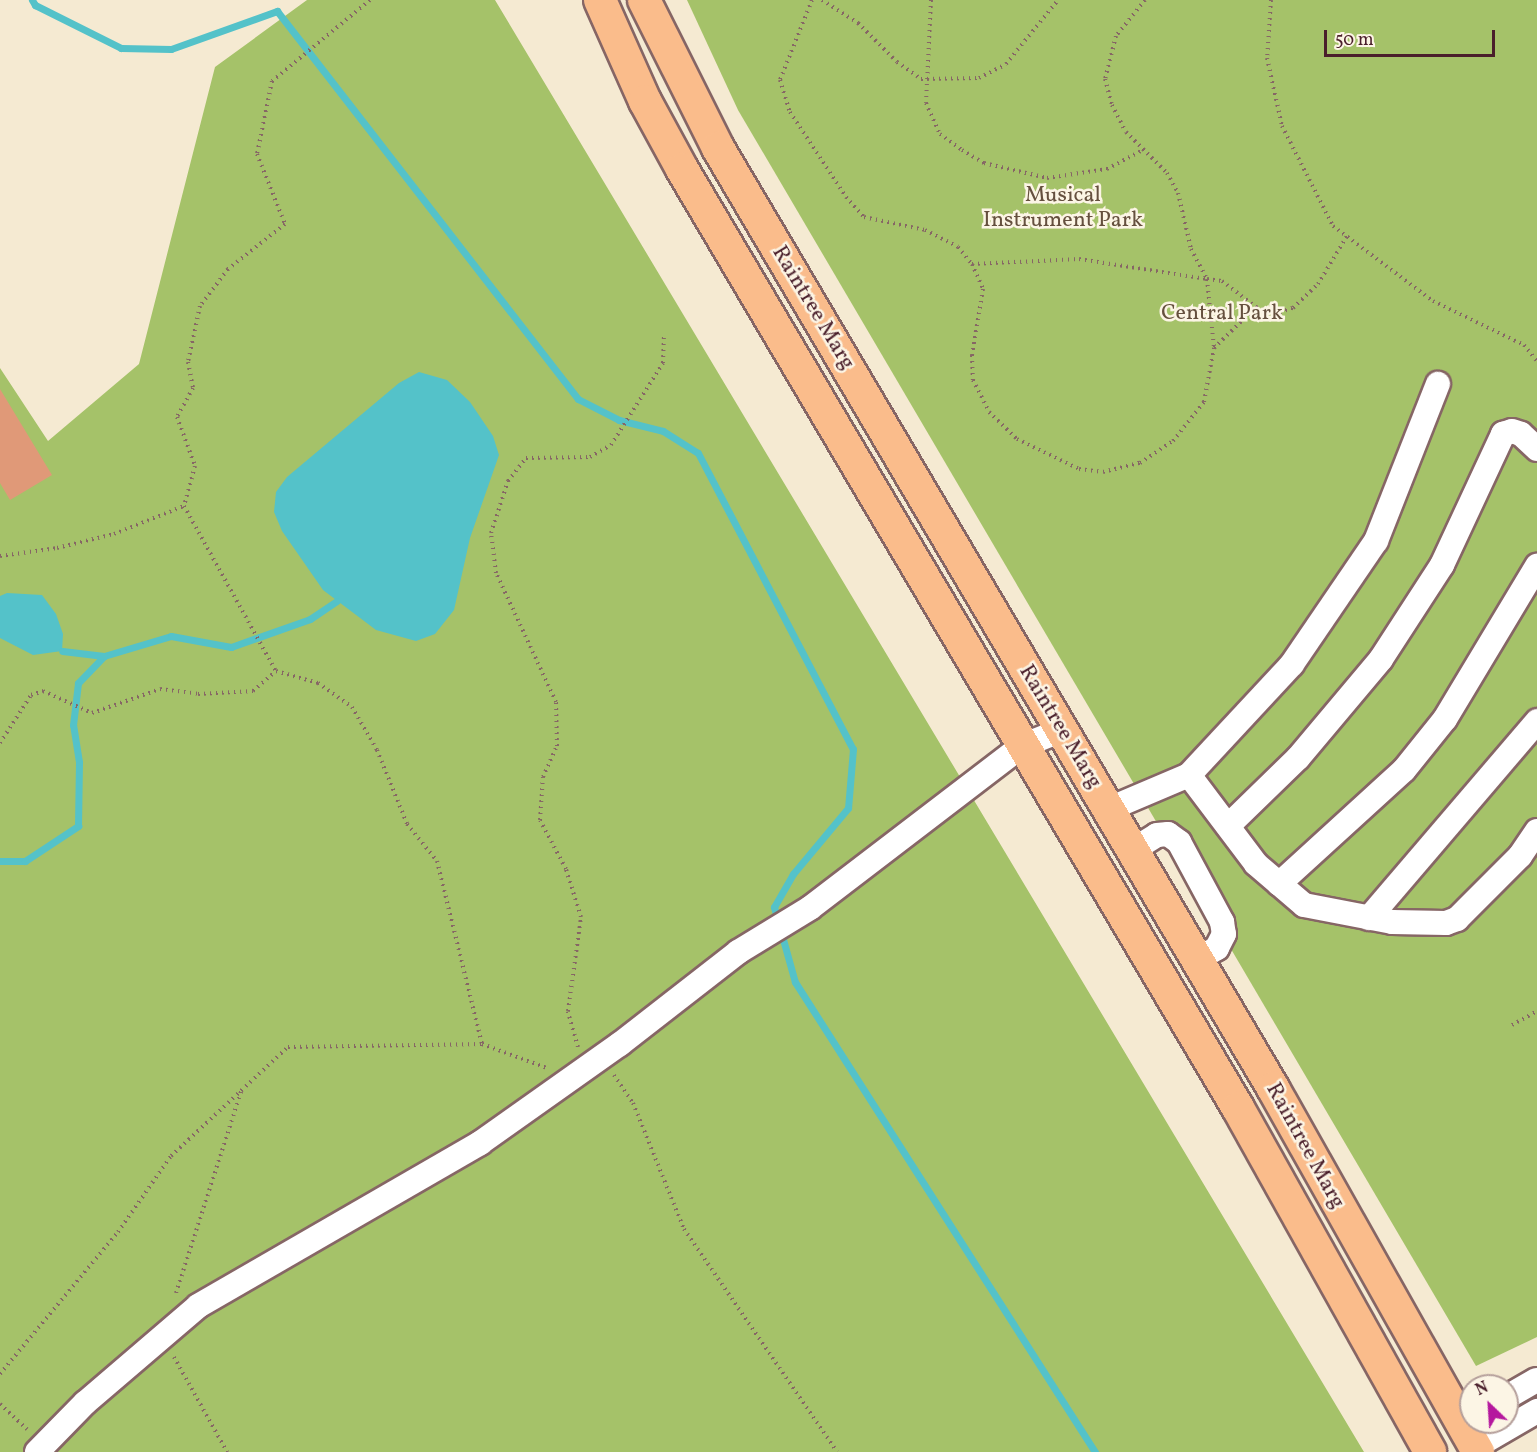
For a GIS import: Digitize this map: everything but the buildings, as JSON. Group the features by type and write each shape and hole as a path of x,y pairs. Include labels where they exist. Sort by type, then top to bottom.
{"main road":[{"name":"Raintree Marg","path":"600,0 645,101 682,169 1238,1108 1430,1452"},
{"name":"Raintree Marg","path":"644,0 718,148 1133,850 1471,1435"}],"street":[{"path":"1108,809 1189,775 1292,664 1376,541 1438,384"},
{"path":"1227,826 1298,758 1381,659 1442,565 1503,434 1512,431 1521,434 1537,449"},
{"path":"1279,884 1411,762 1445,719 1537,566"},
{"path":"1369,918 1537,721"},
{"path":"40,1448 86,1402 198,1306 480,1143 602,1058 738,952 810,908 1022,746 1062,730"},
{"path":"1189,775 1256,864 1304,905 1369,918 1446,923 1457,919 1520,856 1537,831"},
{"path":"1133,850 1157,835 1168,834 1179,842 1222,922 1224,934 1217,948 1197,960"},
{"path":"1519,1390 1537,1380"},
{"path":"1471,1435 1537,1411"}],"path":[{"path":"370,0 272,81 257,154 285,224 228,269 200,306 188,362 193,388 177,417 195,466 184,506 276,671 318,682 352,707 377,750 407,824 437,861 482,1044"},
{"path":"812,0 780,80 790,112 846,197 864,217 925,230 957,247 972,264 982,289 972,355 973,380 989,412 1017,439 1079,469 1103,472 1140,463 1173,441 1204,402 1214,348 1207,279 1191,249 1178,193 1167,173 1142,150 1112,105 1105,79 1116,36 1145,0"},
{"path":"822,0 858,23 897,62 921,79 979,78 1006,64 1058,0"},
{"path":"931,0 926,104 940,134 984,163 1047,178 1107,170 1142,150"},
{"path":"1271,0 1267,58 1282,126 1333,226 1433,301 1524,345 1537,361"},
{"path":"972,264 1079,260 1222,281 1256,307 1274,314 1293,308 1318,284 1347,236"},
{"path":"1214,348 1256,307"},
{"path":"0,1374 118,1232 171,1156 288,1047 482,1044 525,1063 577,1075 579,1047 568,1011 580,917 566,869 540,820 543,777 557,746 556,702 496,573 491,533 508,481 526,458 590,457 611,445 663,363 663,337"},
{"path":"0,556 114,534 184,506"},
{"path":"0,743 31,696 42,691 92,713 160,689 198,694 253,692 276,671"},
{"path":"1512,1024 1537,1011"},
{"path":"602,1058 633,1103 684,1228 837,1452"},
{"path":"227,1452 186,1383 164,1336 184,1262 243,1089"},
{"path":"0,1404 40,1448"}],"green space":[{"path":"307,0 495,0 1364,1452 0,1452 0,368 48,441 139,364 215,67"},
{"name":"Central Park","path":"687,0 1537,0 1537,1337 1476,1366 738,110"}],"water":[{"path":"419,372 447,380 470,402 493,436 499,455 470,538 454,610 435,634 416,641 376,630 323,590 282,531 274,512 276,492 287,477 399,383"},
{"path":"7,593 42,595 56,614 63,634 62,651 33,655 0,638 0,596"}],"waterway":[{"path":"32,0 35,5 121,48 171,49 277,11 578,399 619,420 663,431 698,453 853,749 848,808 793,874 774,907 795,982 1095,1452"},
{"path":"104,656 171,636 231,647 310,619 337,601"},
{"path":"0,861 25,861 78,826 79,762 73,725 78,683 104,656 62,651"}],"park label":[{"name":"Musical Instrument Park","path":"1063,208"}]}
